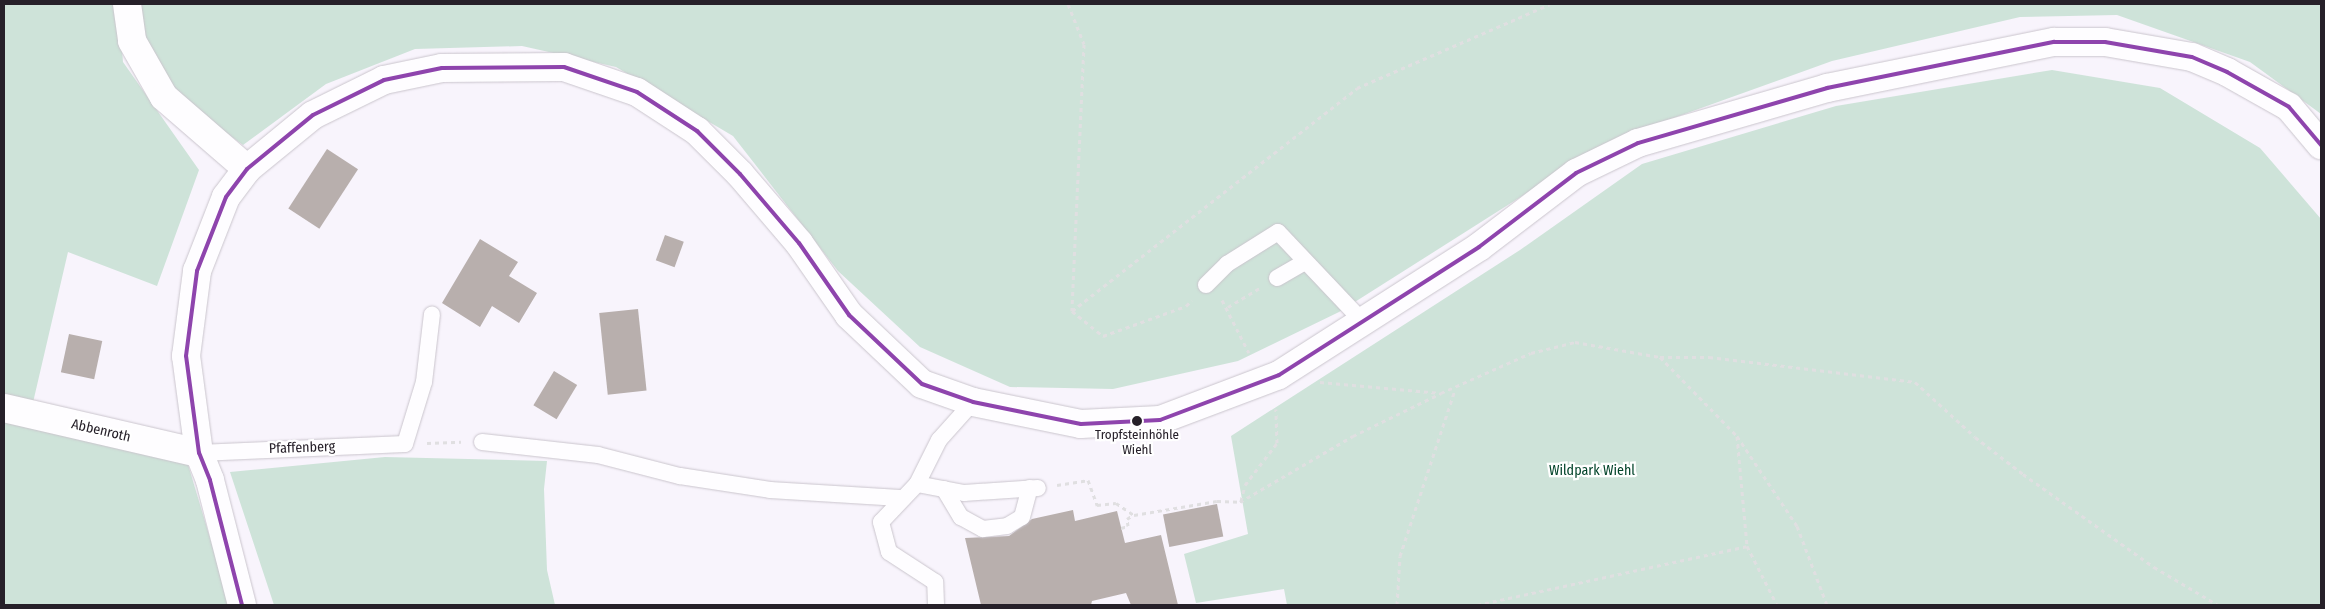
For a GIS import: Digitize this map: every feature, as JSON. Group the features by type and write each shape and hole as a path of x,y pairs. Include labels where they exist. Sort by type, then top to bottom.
{"main road":[{"path":"127,4 132,41 164,96 247,170"},
{"path":"242,605 210,480 199,453 186,356 197,271 226,197 247,170 313,115 384,80 442,68 564,67 637,92 697,131 740,174 799,244 849,315 922,384 973,402 1081,424 1133,424 1169,417 1278,375 1479,247 1576,172 1638,142 1827,88 2035,46 2105,42 2192,58 2227,72 2289,107 2321,145"},
{"name":"Abbenroth","path":"4,408 199,453"}],"lane":[{"path":"1206,285 1228,264 1278,232 1363,322"},
{"path":"1277,278 1305,262"},
{"path":"405,444 424,382 432,314"},
{"path":"936,605 935,582 889,552 881,522 900,498 917,484 939,440 973,402"},
{"path":"482,442 598,456 680,476 770,490 900,498"},
{"name":"Pfaffenberg","path":"199,453 405,444"},
{"path":"917,484 944,489 964,493 1034,488 1022,516 1007,526 983,529 961,518 944,489"}],"path":[{"path":"1068,4 1084,44 1072,311"},
{"path":"1072,311 1357,88 1550,4"},
{"path":"1249,353 1228,307 1277,278"},
{"path":"1072,311 1103,336 1186,306 1206,285"},
{"path":"1121,528 1128,526 1127,519 1134,515 1217,501 1240,502 1353,436 1441,393 1455,390 1531,353 1575,342 1660,357 1709,358 1915,382 1975,437 2023,474 2154,567 2218,605"},
{"path":"1660,357 1737,436 1797,526 1827,605"},
{"path":"1278,375 1347,386 1441,393"},
{"path":"1397,605 1400,556 1455,390"},
{"path":"1240,502 1245,485 1277,443 1276,409"},
{"path":"1737,436 1748,546 1777,605"},
{"path":"405,444 482,442"},
{"path":"1034,488 1088,480 1097,505 1116,503 1134,515"},
{"path":"1477,605 1748,546"}],"green space":[{"path":"4,4 118,4 123,62 199,170 157,286 68,252 28,424 187,461 230,605 4,605"},
{"path":"134,4 2321,4 2321,114 2250,62 2117,15 2020,17 1832,61 1640,130 1568,167 1339,312 1238,361 1113,389 1010,387 920,347 838,271 733,136 616,67 522,46 415,49 326,84 243,145 175,96 137,36"},
{"name":"Wildpark Wiehl","path":"2052,70 2160,88 2260,148 2321,219 2321,605 1287,605 1284,589 1196,603 1184,554 1248,534 1231,436 1520,250 1642,164 1836,106"},
{"path":"385,457 547,461 544,489 547,570 555,605 274,605 230,472"}],"building":[{"path":"327,149 358,169 319,229 288,209"},
{"path":"665,235 684,242 675,267 656,260"},
{"path":"480,239 518,262 509,276 537,293 519,323 492,306 480,327 442,303"},
{"path":"638,309 647,391 608,395 599,313"},
{"path":"69,334 102,341 94,379 61,372"},
{"path":"554,371 577,385 557,419 533,405"},
{"path":"1217,504 1223,536 1169,547 1163,514"},
{"path":"1073,510 1075,521 1117,511 1125,543 1161,535 1178,605 1131,605 1126,593 1092,601 1091,605 981,605 965,538 1009,536 1032,519"}],"transit line":[{"path":"242,605 210,480 199,453 186,356 197,271 226,197 247,169 313,115 384,80 442,68 564,67 637,92 697,131 740,174 799,243 849,315 922,384 973,402 1081,424 1160,420 1279,375 1479,247 1576,173 1638,143 1827,88 2054,42 2105,42 2192,57 2227,72 2289,107 2321,145"}],"place":[{"name":"Tropfsteinhöhle Wiehl","path":"1137,421"}]}
